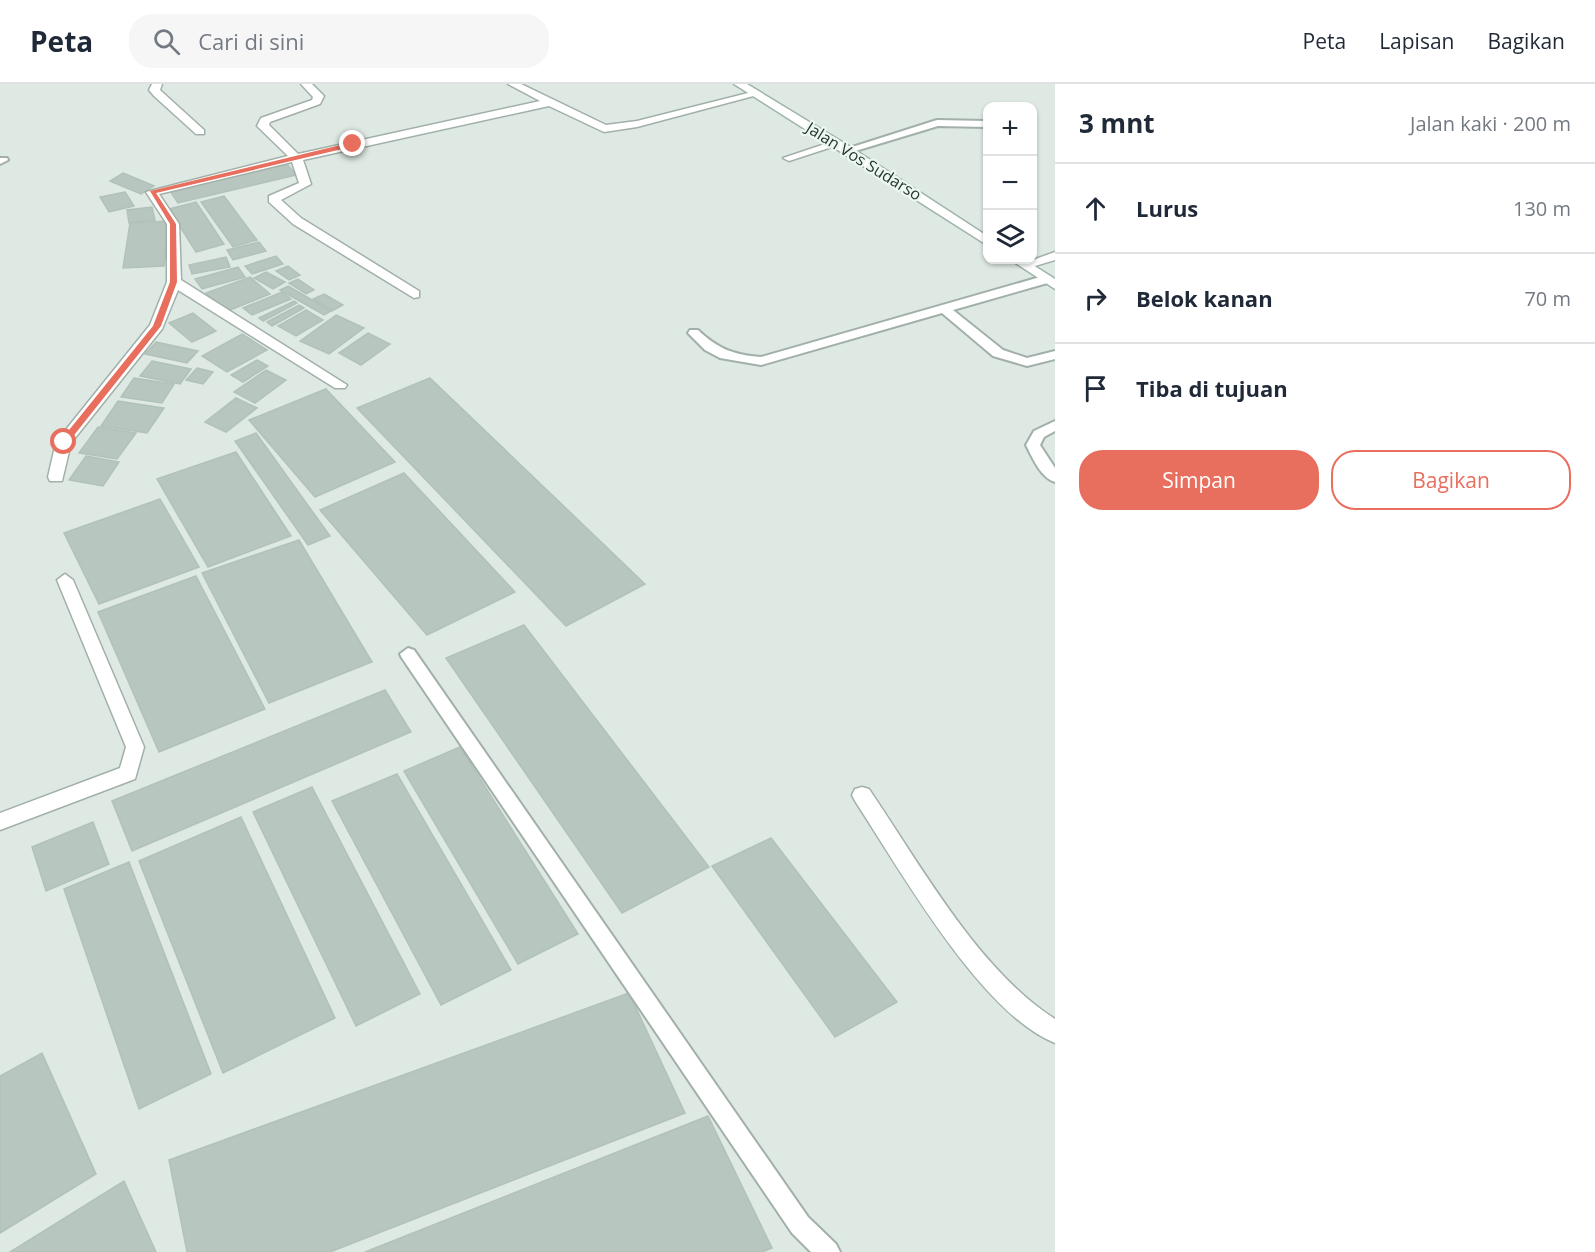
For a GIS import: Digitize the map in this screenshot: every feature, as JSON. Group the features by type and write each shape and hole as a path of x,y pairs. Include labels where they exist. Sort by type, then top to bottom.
{"street":[{"path":"157,84 154,90 200,132"},
{"path":"306,84 319,96 316,102 265,120 263,126 296,158 305,184 273,198 297,221 414,294"},
{"path":"513,84 604,129 637,124 756,94"},
{"name":"Jalan Vos Sudarso","path":"739,84 843,146 983,238"},
{"path":"56,477 64,442 157,326 174,282 173,224 152,192 552,102"},
{"path":"789,158 843,146"},
{"path":"1037,259 1055,256"},
{"path":"1024,264 1051,282"},
{"path":"174,282 340,385"},
{"path":"0,822 128,773 135,747 65,580"},
{"path":"862,795 963,945 1024,1012 1055,1032"}],"lane":[{"path":"843,146 937,123 983,124"},
{"path":"694,333 708,348 728,358 761,361 944,308 1051,282"},
{"path":"944,308 998,353 1027,362 1055,355"},
{"path":"1055,424 1039,434 1033,445 1040,459 1055,477"},
{"path":"408,654 800,1225 828,1252"}],"building":[{"path":"287,164 296,175 178,203 170,191"},
{"path":"123,173 154,186 141,194 110,181"},
{"path":"125,192 134,206 109,212 100,197"},
{"path":"224,196 257,240 233,247 201,202"},
{"path":"196,202 224,244 196,252 169,209"},
{"path":"152,207 155,220 129,223 127,210"},
{"path":"169,221 164,266 123,268 130,223"},
{"path":"259,242 266,251 233,260 227,250"},
{"path":"276,256 283,264 252,274 245,266"},
{"path":"226,257 230,267 192,274 189,265"},
{"path":"288,266 300,275 289,280 276,271"},
{"path":"238,267 245,277 202,289 195,279"},
{"path":"266,272 285,282 273,289 254,278"},
{"path":"250,277 270,294 225,312 206,293"},
{"path":"298,279 314,290 306,294 289,283"},
{"path":"288,286 331,311 324,315 280,290"},
{"path":"282,292 291,299 252,315 243,308"},
{"path":"324,294 343,305 332,311 313,299"},
{"path":"294,301 297,303 263,321 259,318"},
{"path":"299,305 304,308 272,326 267,322"},
{"path":"306,310 323,320 296,336 278,326"},
{"path":"193,313 216,331 192,342 169,323"},
{"path":"336,315 364,328 329,354 300,341"},
{"path":"368,333 390,344 361,365 339,353"},
{"path":"242,334 267,350 227,372 202,356"},
{"path":"156,342 198,351 187,363 145,354"},
{"path":"257,360 268,366 243,382 231,375"},
{"path":"152,361 191,369 180,384 140,376"},
{"path":"197,368 213,372 203,384 186,380"},
{"path":"266,370 286,380 255,403 234,392"},
{"path":"134,378 174,384 162,403 121,397"},
{"path":"430,378 645,584 566,626 357,408"},
{"path":"326,389 395,462 315,497 249,420"},
{"path":"236,398 257,408 226,432 205,422"},
{"path":"118,401 164,408 147,433 101,426"},
{"path":"98,427 136,433 117,459 79,453"},
{"path":"256,433 330,536 308,545 235,441"},
{"path":"236,452 291,536 208,567 157,479"},
{"path":"86,456 119,462 103,486 69,480"},
{"path":"404,473 515,592 427,635 320,510"},
{"path":"160,499 199,567 99,604 64,533"},
{"path":"299,540 372,662 269,703 202,573"},
{"path":"196,576 265,709 159,752 98,612"},
{"path":"524,625 709,867 622,913 446,658"},
{"path":"385,690 411,732 132,851 112,801"},
{"path":"460,747 578,934 518,964 404,771"},
{"path":"397,774 511,970 441,1005 332,801"},
{"path":"312,787 420,994 356,1026 253,812"},
{"path":"241,817 335,1018 223,1073 139,861"},
{"path":"93,822 109,864 46,891 32,847"},
{"path":"771,838 897,1002 835,1037 712,866"},
{"path":"129,862 211,1074 139,1109 64,889"},
{"path":"629,993 685,1113 330,1252 187,1252 169,1160"},
{"path":"42,1053 96,1174 0,1233 0,1076"},
{"path":"708,1116 772,1248 762,1252 365,1252"},
{"path":"124,1181 156,1252 10,1252"}],"route":[{"path":"64,442 157,326 174,282 173,224 152,192 353,144"}]}
